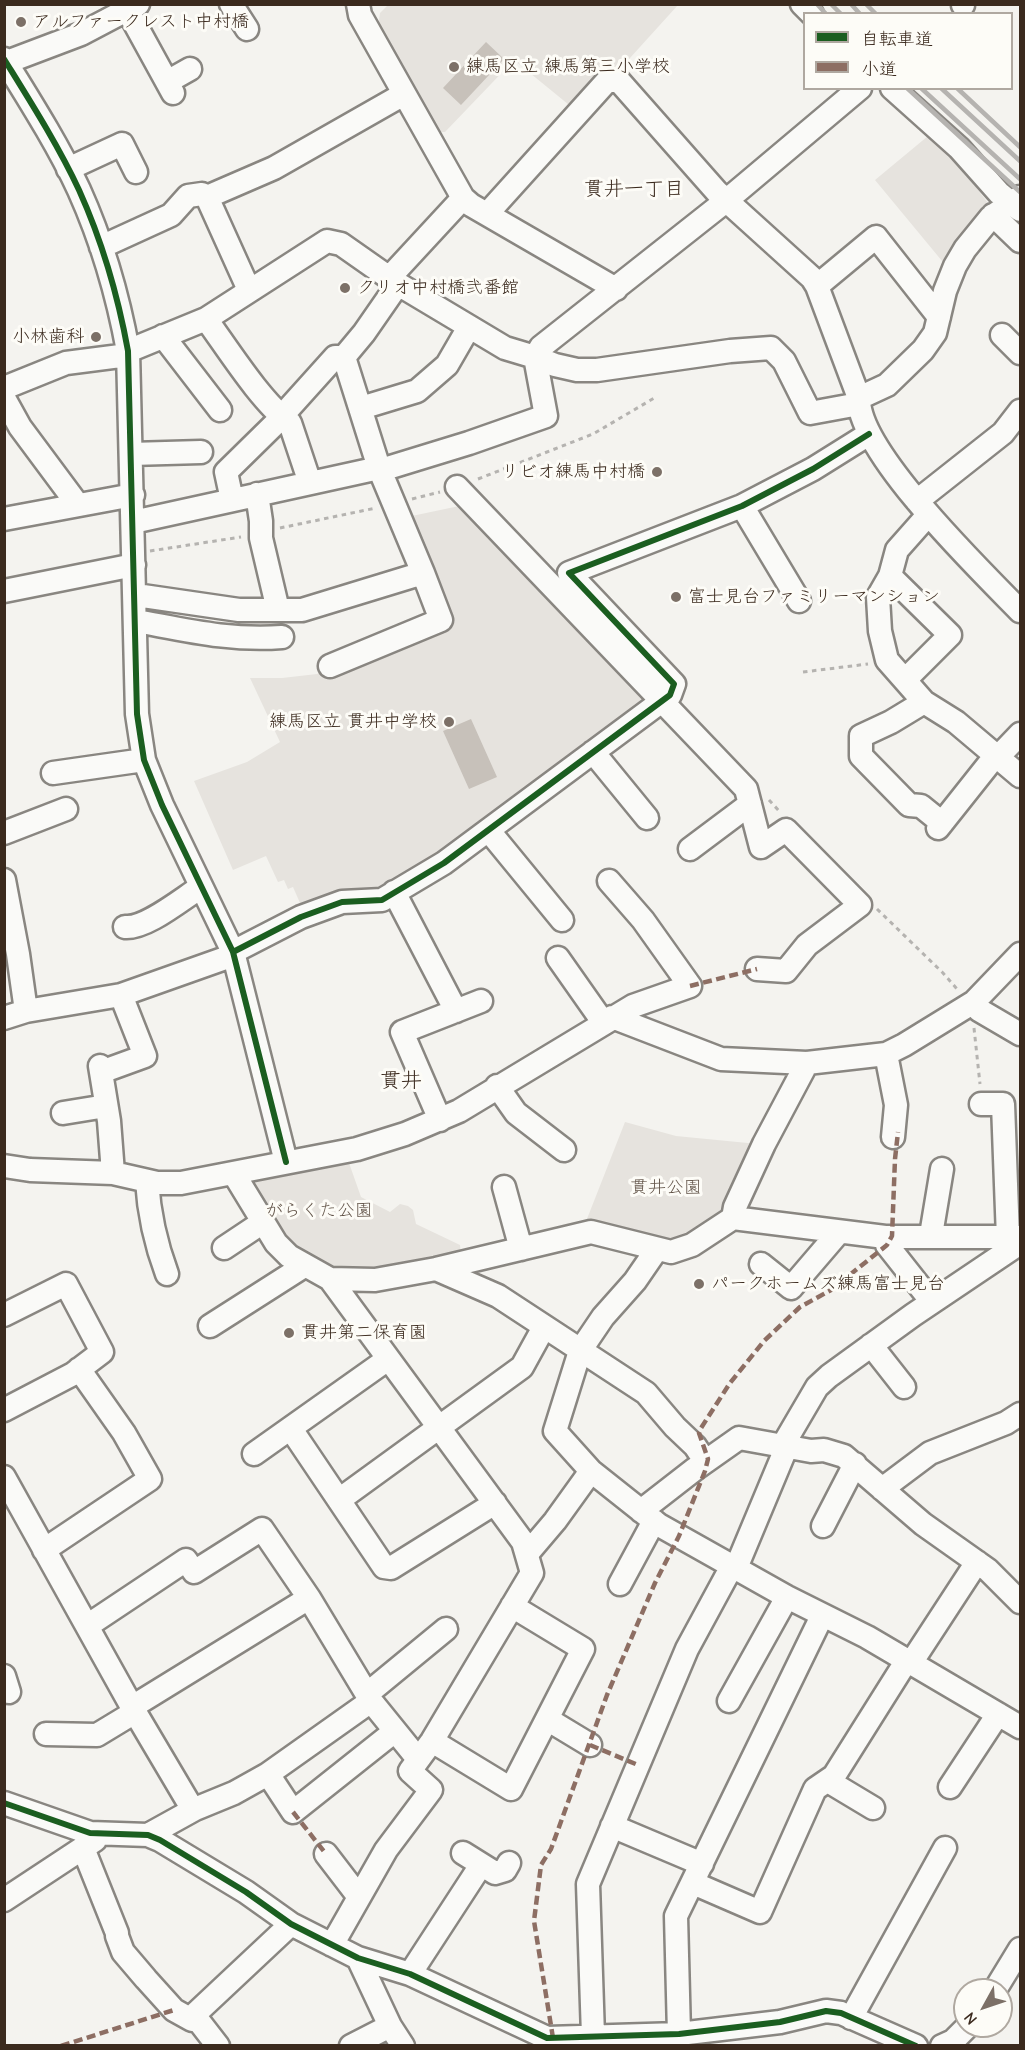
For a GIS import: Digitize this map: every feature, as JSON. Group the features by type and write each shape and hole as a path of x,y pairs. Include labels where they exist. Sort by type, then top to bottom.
{"street":[{"path":"231,4 247,29"},
{"path":"358,5 360,15 463,198 471,205 616,289"},
{"path":"190,69 170,88 133,8 81,34 5,60 79,190 101,247 121,312 128,353 136,595 137,714 144,760 162,806 233,953 286,1162"},
{"path":"487,214 607,81 619,81 727,200 812,278 817,286 869,434 923,508 1020,611"},
{"path":"134,522 380,469 469,443 546,416 534,357 541,347 727,200 858,90"},
{"path":"894,90 959,148 1011,206 1020,241"},
{"path":"207,197 274,168 404,94"},
{"path":"68,169 122,144 136,172"},
{"path":"101,247 171,215 188,196 202,194 207,197 249,290"},
{"path":"344,357 364,333 393,281 463,198"},
{"path":"4,388 66,363 128,353 206,319 327,241 341,244 393,281 505,348 555,365 577,370 597,370 730,351 771,348 784,361 810,413 859,401 887,385 911,363 935,333 945,291 965,249 1011,206"},
{"path":"817,286 876,237 939,317"},
{"path":"206,319 266,398 290,423 310,483"},
{"path":"361,408 417,391 447,365 470,327"},
{"path":"1002,335 1020,353"},
{"path":"163,336 220,410"},
{"path":"232,500 226,472 282,417 335,357 344,357"},
{"path":"330,666 441,620 380,469 344,357"},
{"path":"4,398 20,427 78,505"},
{"path":"1020,411 1003,433 923,508 897,550 890,576 878,597 880,631 887,660 924,702 956,722 1020,776"},
{"path":"4,880 18,954 15,1014 122,995 233,953 302,917 342,902 381,900 444,863 489,831 669,695 674,684 569,573 742,506 813,469 869,434"},
{"path":"132,454 201,452"},
{"path":"457,488 746,789 761,847 786,830 860,905 807,945 786,971 757,969"},
{"path":"256,494 261,532 278,610"},
{"path":"4,519 133,495"},
{"path":"742,506 799,601"},
{"path":"4,591 134,559"},
{"path":"136,595 239,610 302,610 423,573"},
{"path":"890,576 950,635 905,680"},
{"path":"136,621 234,638 282,637"},
{"path":"924,702 891,722 861,736 861,756 909,805 921,806 940,825 997,756 1020,734"},
{"path":"593,752 647,818"},
{"path":"53,772 144,760"},
{"path":"690,849 750,804"},
{"path":"4,832 66,809"},
{"path":"489,831 562,920"},
{"path":"4,1166 30,1170 113,1173 147,1181 181,1183 357,1149 440,1120 459,1111 633,1005 690,986 643,920 609,881"},
{"path":"125,927 132,928 158,914 201,886"},
{"path":"394,892 456,1011"},
{"path":"558,958 608,1020 721,1059 807,1064 886,1054 904,1045 974,1002 1020,954"},
{"path":"113,1173 100,1069 145,1056 122,995"},
{"path":"440,1120 402,1032 481,1001"},
{"path":"974,1002 979,1010 1020,1034"},
{"path":"886,1054 896,1105 893,1137"},
{"path":"733,1218 735,1207 764,1144 807,1064"},
{"path":"497,1086 516,1113 564,1150"},
{"path":"981,1104 1003,1104 1016,1239"},
{"path":"63,1113 106,1106"},
{"path":"931,1236 942,1169"},
{"path":"234,1174 276,1243 289,1256 330,1279 375,1280 436,1269 591,1232 671,1252 692,1245 733,1218 885,1237 1016,1239"},
{"path":"147,1181 155,1242 167,1274"},
{"path":"504,1187 521,1249"},
{"path":"224,1248 263,1221"},
{"path":"761,1264 791,1288 838,1232"},
{"path":"885,1237 887,1245 932,1302"},
{"path":"603,2039 588,1884 687,1649 734,1567 785,1445 817,1387 1016,1239"},
{"path":"657,1249 635,1281 603,1317 580,1351 555,1431 591,1471 647,1516 787,1597 867,1636 1020,1727"},
{"path":"210,1326 304,1266"},
{"path":"436,1269 498,1296 646,1393 695,1446 705,1461"},
{"path":"330,1279 524,1542 532,1573 425,1750 410,1770 431,1790 386,1850 332,1945"},
{"path":"4,1315 66,1284 102,1352 79,1369 4,1410"},
{"path":"339,1500 522,1367 544,1327"},
{"path":"871,1346 904,1387"},
{"path":"254,1454 388,1359"},
{"path":"45,1550 150,1479 124,1433 79,1369"},
{"path":"882,1489 930,1453 1020,1414"},
{"path":"291,1428 384,1567 391,1568 495,1503"},
{"path":"620,1584 647,1516 705,1461 739,1438 811,1451 824,1450 844,1456 923,1524 977,1562 1020,1602"},
{"path":"823,1526 855,1464"},
{"path":"527,1554 555,1521 591,1471"},
{"path":"4,1477 193,1810"},
{"path":"87,1626 186,1560 194,1572 262,1529 309,1599 369,1697 395,1731 425,1750 511,1789 584,1649 512,1606"},
{"path":"612,1826 697,1873 759,1912 815,1789 834,1776 977,1562"},
{"path":"729,1701 787,1597"},
{"path":"46,1734 97,1735 134,1709 309,1599"},
{"path":"677,2038 676,1916 822,1616"},
{"path":"148,1835 193,1810 234,1793 268,1774 369,1697 446,1629"},
{"path":"950,1787 998,1714"},
{"path":"547,1719 590,1745"},
{"path":"268,1774 293,1812 395,1731"},
{"path":"828,1781 873,1808"},
{"path":"4,1803 90,1833 148,1835 160,1840 246,1892 291,1924 332,1945 358,1958 410,1974 557,2043 603,2039 677,2038 780,2022 826,2012 841,2013 908,2044"},
{"path":"4,1900 104,1835"},
{"path":"83,1848 123,1952 174,2010 192,2020 196,2018"},
{"path":"851,2018 945,1848"},
{"path":"326,1854 359,1897"},
{"path":"410,1974 487,1863"},
{"path":"218,2046 194,2015 291,1924"},
{"path":"1002,1978 1020,1949"},
{"path":"358,1958 390,2025 403,2046"},
{"path":"351,2046 390,2025"},
{"path":"942,2046 956,2038"}],"path":[{"path":"134,559 396,504 457,488 593,434 656,397"},
{"path":"803,672 844,668 887,660"},
{"path":"974,1025 981,1104"}],"shaded area":[{"name":"練馬区立 練馬第三小学校","path":"388,5 678,5 620,69 611,66 574,109 514,60 445,132 437,132 378,27 380,13"},
{"path":"486,42 504,59 461,105 443,88"},
{"path":"928,136 951,154 991,207 947,267 875,180"},
{"name":"練馬区立 貫井中学校","path":"464,505 651,697 450,852 379,893 307,907 300,903 293,887 288,889 284,880 278,882 266,856 233,870 194,781 247,762 280,742 250,678 282,678 317,674 448,624 407,517"},
{"path":"471,719 497,777 469,789 443,731"},
{"name":"貫井公園","path":"625,1122 676,1136 758,1144 721,1219 669,1245 585,1224"},
{"name":"がらくた公園","path":"349,1163 361,1197 390,1212 400,1204 408,1206 413,1210 416,1224 460,1245 461,1254 384,1271 333,1271 307,1258 280,1237 250,1186 254,1179 302,1169"}],"railway":[{"path":"817,4 824,12"},
{"path":"831,4 839,12"},
{"path":"851,4 858,12"},
{"path":"866,4 874,12"},
{"path":"909,90 1020,192"},
{"path":"923,90 1020,179"},
{"path":"943,90 1020,161"},
{"path":"959,90 1020,147"}],"marked path":[{"path":"690,986 757,969"},
{"path":"553,2038 534,1921 541,1865 551,1849 607,1695 655,1583 679,1536 705,1471 708,1459 699,1433 730,1383 764,1341 800,1307 831,1290 887,1245 892,1236 898,1132"},
{"path":"590,1745 638,1765"},
{"path":"293,1812 326,1854"},
{"path":"61,2046 174,2010"}],"cycle path":[{"path":"4,59 71,173 95,229 114,289 128,351 137,714 144,760 162,805 233,952 286,1162"},
{"path":"233,952 301,917 342,902 382,900 444,863 670,695 674,684 569,573 742,506 813,469 869,434"},
{"path":"4,1803 90,1833 148,1835 160,1840 246,1892 291,1924 358,1958 410,1974 547,2038 679,2034 780,2022 826,2011 841,2013 916,2046"}],"place":[{"name":"アルファークレスト中村橋","path":"21,22"},
{"name":"練馬区立 練馬第三小学校","path":"454,67"},
{"name":"クリオ中村橋弐番館","path":"345,288"},
{"name":"小林歯科","path":"96,337"},
{"name":"リビオ練馬中村橋","path":"657,472"},
{"name":"富士見台ファミリーマンション","path":"676,597"},
{"name":"練馬区立 貫井中学校","path":"449,722"},
{"name":"パークホームズ練馬富士見台","path":"699,1284"},
{"name":"貫井第二保育園","path":"289,1333"}],"district":[{"name":"貫井一丁目","path":"634,189"},
{"name":"貫井","path":"401,1081"}]}
